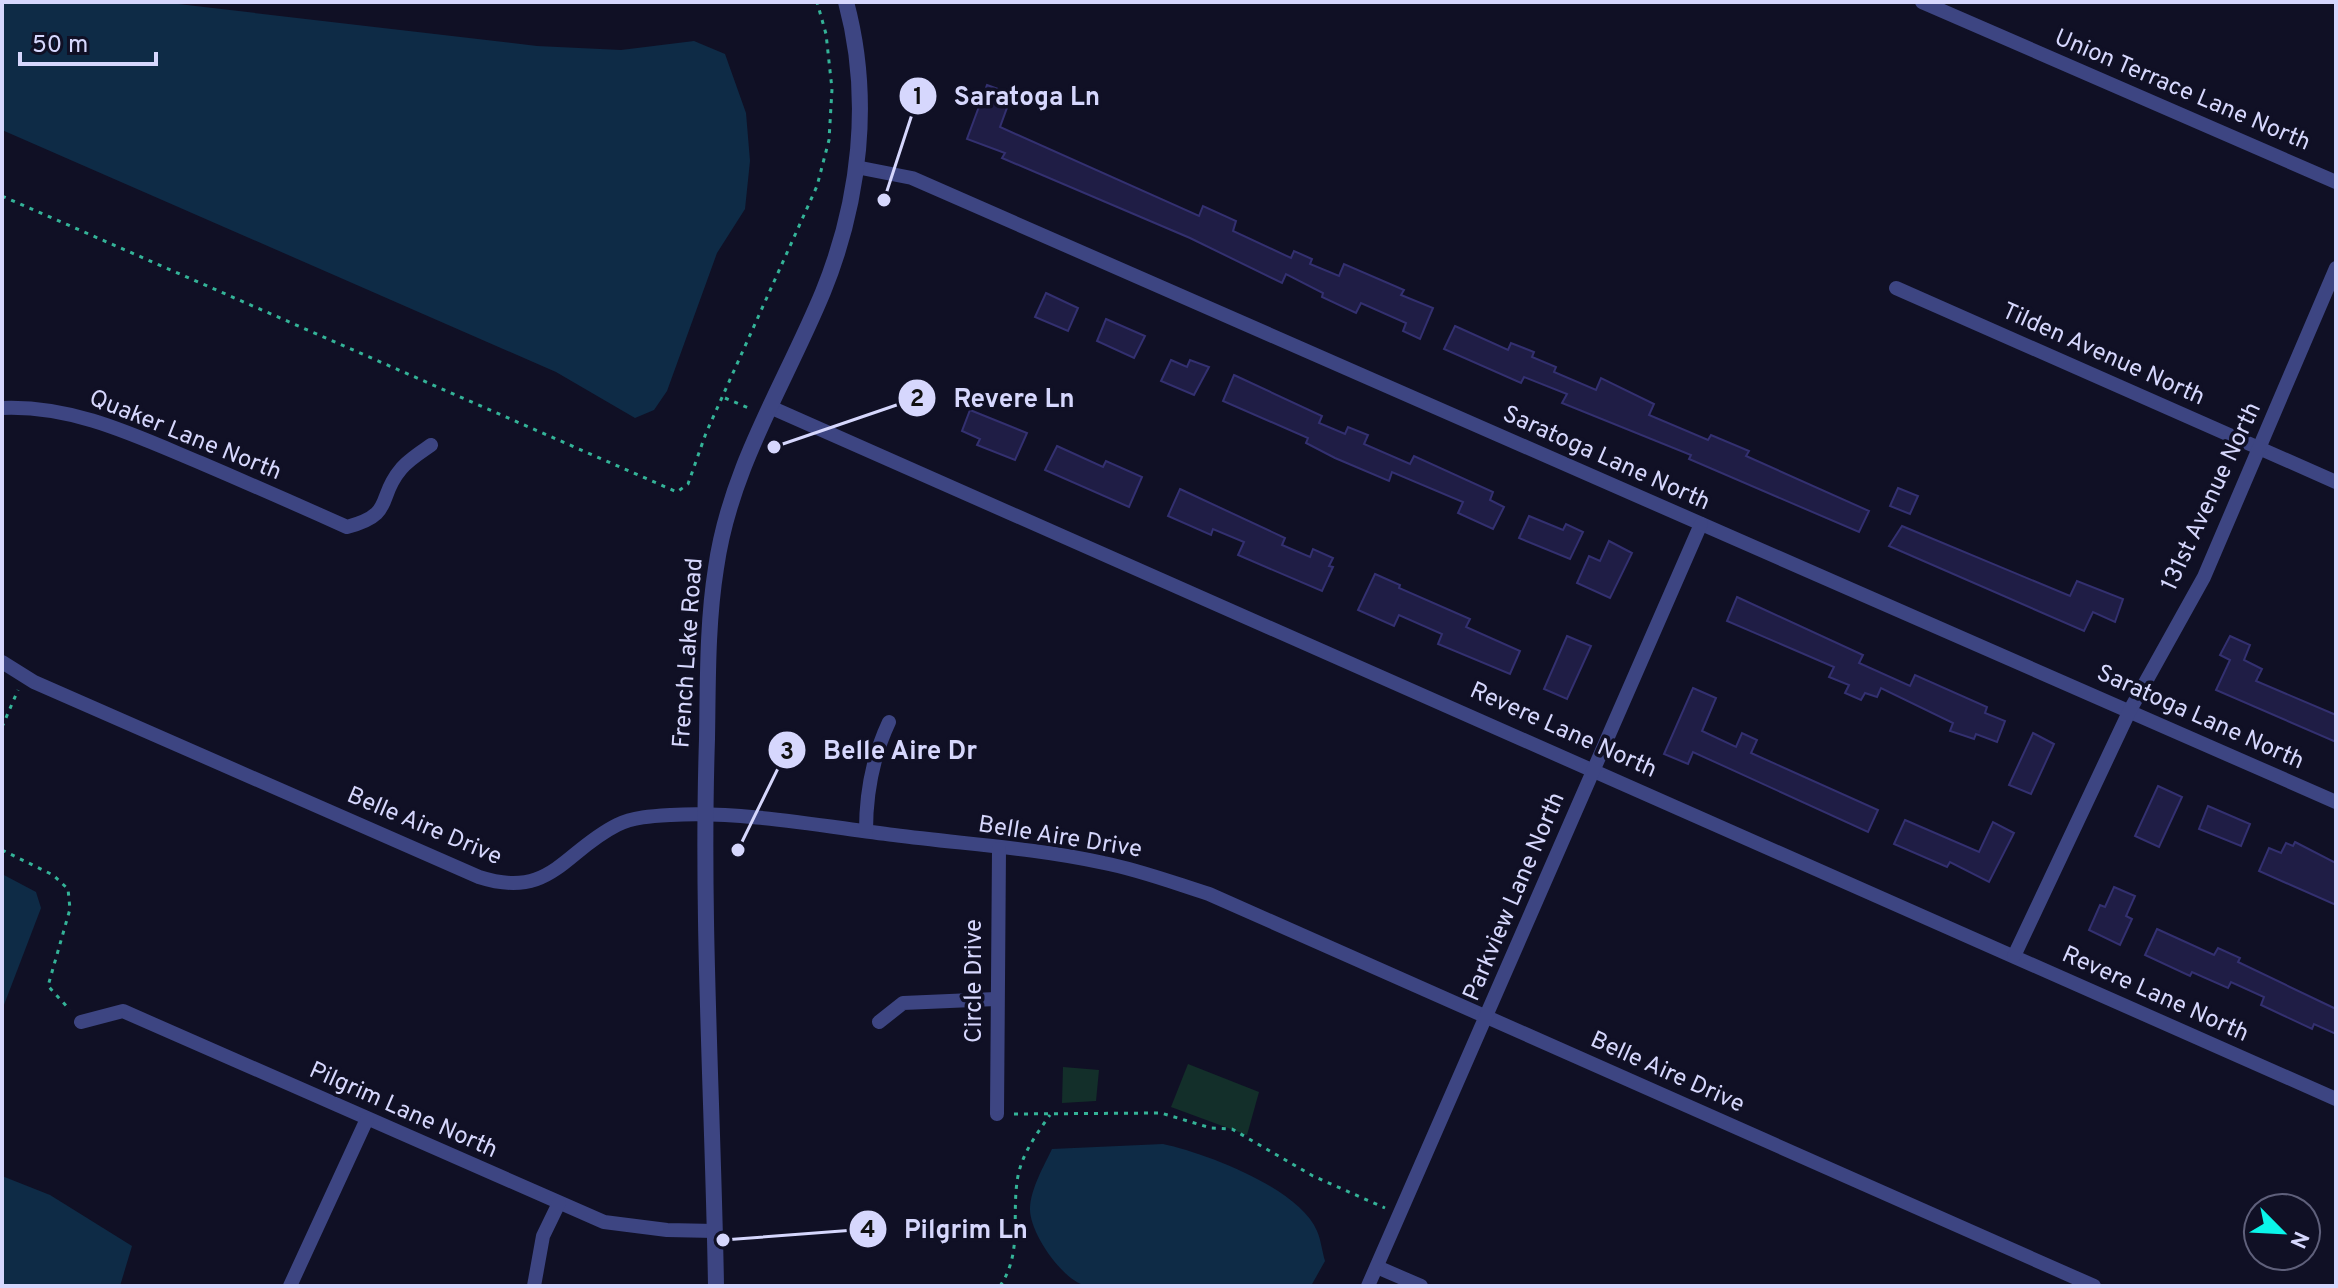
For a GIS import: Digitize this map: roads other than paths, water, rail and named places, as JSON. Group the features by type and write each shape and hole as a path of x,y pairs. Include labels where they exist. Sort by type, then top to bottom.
{"street":[{"name":"French Lake Road","path":"716,1286 704,815 716,567 730,503 768,411 823,293 839,246 856,167 860,91 846,2"},
{"name":"Union Terrace Lane North","path":"1922,2 2336,182"},
{"name":"Saratoga Lane North","path":"856,167 912,178 2336,802"},
{"name":"131st Avenue North","path":"2014,956 2130,710 2204,577 2336,268"},
{"name":"Tilden Avenue North","path":"1896,288 2336,482"},
{"name":"Quaker Lane North","path":"2,408 47,409 123,430 347,527 366,522 381,511 400,469 431,445"},
{"name":"Revere Lane North","path":"768,411 1594,769 2336,1099"},
{"name":"Parkview Lane North","path":"1368,1286 1701,524"},
{"name":"Belle Aire Drive","path":"2,662 24,676 493,882 528,883 548,877 619,824 643,818 704,815 866,831 1104,863 1209,894 2094,1286"},
{"path":"866,831 866,807 879,744 889,722"},
{"name":"Circle Drive","path":"997,1114 999,849"},
{"path":"879,1022 903,1003 996,999"},
{"name":"Pilgrim Lane North","path":"81,1022 123,1011 604,1222 630,1227 715,1231"},
{"path":"290,1286 367,1119"},
{"path":"534,1286 543,1236 559,1203"},
{"path":"1377,1267 1421,1286"}],"water":[{"path":"2,2 161,2 537,46 621,50 694,41 725,54 746,113 750,161 745,209 717,253 667,391 654,410 635,418 556,372 2,130"},
{"path":"2,874 36,892 41,908 2,1010"},
{"path":"1163,1144 1202,1155 1249,1175 1271,1187 1307,1215 1318,1234 1325,1261 1311,1286 1086,1286 1067,1275 1041,1242 1031,1218 1033,1193 1052,1149"},
{"path":"2,1176 50,1195 132,1246 120,1286 2,1286"}],"place":[{"name":"Saratoga Ln","path":"884,200"},
{"name":"Revere Ln","path":"774,447"},
{"name":"Belle Aire Dr","path":"738,850"},
{"name":"Pilgrim Ln","path":"723,1240"}]}
